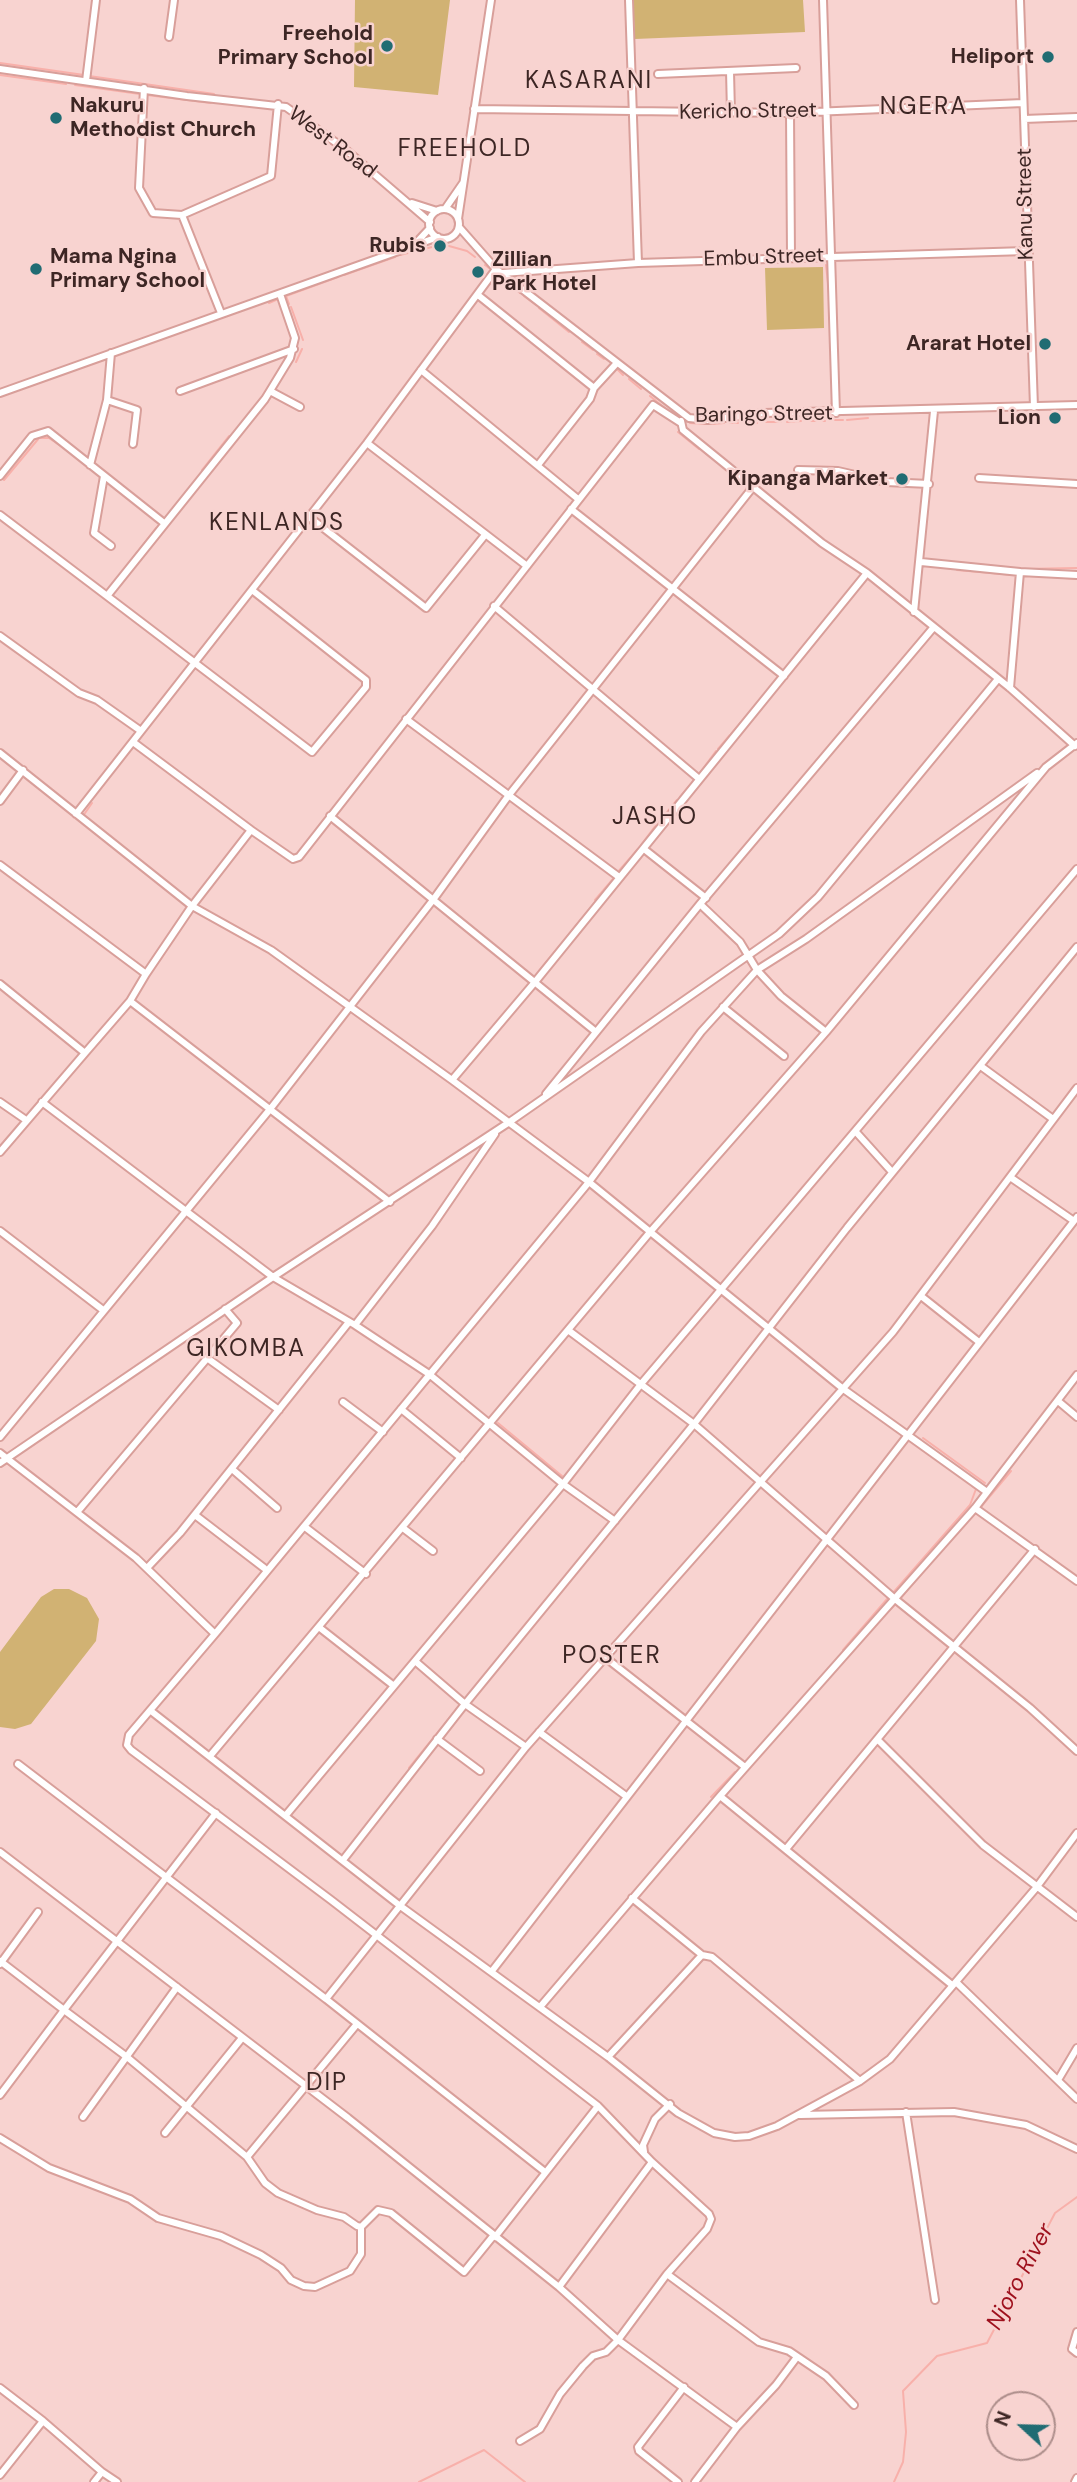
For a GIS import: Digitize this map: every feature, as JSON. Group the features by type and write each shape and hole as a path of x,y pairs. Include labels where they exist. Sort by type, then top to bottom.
{"street":[{"path":"86,81 96,0"},
{"path":"169,37 174,0"},
{"path":"0,393 438,237 451,237 458,227 491,0"},
{"path":"629,0 638,263"},
{"path":"823,0 836,413"},
{"name":"Kanu Street","path":"1020,0 1026,251 1034,407"},
{"path":"658,74 796,68"},
{"name":"West Road","path":"0,69 187,96 278,104 291,110 345,149 407,201 430,225"},
{"path":"730,71 731,113"},
{"path":"144,88 139,188 153,214 182,215 270,177 278,104"},
{"name":"Kericho Street","path":"474,109 790,113 1023,103"},
{"path":"790,113 791,257"},
{"path":"1024,119 1077,117"},
{"path":"415,245 464,181"},
{"name":"West Road","path":"407,201 441,210"},
{"path":"441,210 453,212 458,219"},
{"path":"182,215 221,313"},
{"path":"430,225 438,237"},
{"name":"Baringo Street","path":"458,227 471,244 500,271 682,419 709,420 764,413 934,411 1077,405"},
{"name":"Baringo Street","path":"451,237 471,244"},
{"name":"Embu Street","path":"500,271 791,257 1026,251"},
{"path":"76,814 367,443 478,295 500,271"},
{"path":"107,596 270,391 294,349 293,330 279,295"},
{"path":"478,295 594,388"},
{"path":"180,391 294,349"},
{"path":"90,466 107,400 111,353"},
{"path":"538,465 590,398 594,388 616,364"},
{"path":"421,370 578,499"},
{"path":"270,391 300,407"},
{"path":"107,400 137,410 133,444"},
{"path":"133,742 251,831 295,860 653,405 682,419 683,430 822,543 867,573 1076,745 806,939 757,970 723,1007 589,1182 305,1527 129,1735 127,1745 598,2106 652,2162 706,2210 711,2219 707,2229 667,2274 618,2340 607,2352 593,2356 583,2366 560,2394 540,2429 520,2441"},
{"path":"914,612 929,484 934,411"},
{"path":"0,476 32,436 48,432 164,523"},
{"path":"367,443 527,565"},
{"path":"798,470 838,471 886,482 929,484"},
{"path":"104,476 94,533 111,546"},
{"path":"979,478 1077,484"},
{"path":"0,1437 271,1108 433,900 509,795 753,487"},
{"path":"571,509 672,592 784,676"},
{"path":"0,515 195,660 310,752 314,751 366,687 366,680 252,590"},
{"path":"308,516 426,608 485,535"},
{"path":"921,562 1077,575"},
{"path":"1010,688 1020,572"},
{"path":"452,1080 536,982 698,778 867,573"},
{"path":"494,606 698,778"},
{"path":"540,1101 700,904 933,628"},
{"path":"0,636 79,694 97,700 141,731"},
{"path":"0,1463 272,1277 498,1130 750,956 790,925 818,897 998,679"},
{"path":"406,719 619,877"},
{"path":"0,753 192,906 271,950 589,1182 842,1388 987,1492"},
{"path":"210,1756 366,1574 651,1231 826,1032 1046,767"},
{"path":"0,801 23,770"},
{"path":"330,816 596,1032"},
{"path":"0,1152 130,1001 192,906 251,831"},
{"path":"643,849 706,898"},
{"path":"0,865 146,974"},
{"path":"286,1815 563,1484 641,1384 1077,869"},
{"path":"700,904 715,916 781,996 826,1032"},
{"path":"343,1860 465,1704 694,1424 892,1172 982,1067 1077,947"},
{"path":"0,984 85,1052"},
{"path":"130,1001 390,1202"},
{"path":"723,1007 784,1056"},
{"path":"982,1067 1053,1119"},
{"path":"326,1999 526,1746 606,1658 920,1296 1077,1088"},
{"path":"0,1102 26,1121"},
{"path":"41,1102 101,1144 185,1212 272,1277 429,1374 563,1484 615,1521"},
{"path":"147,1568 195,1515 432,1226 498,1130"},
{"path":"856,1132 892,1172"},
{"path":"492,1971 906,1434 1076,1219 1010,1177"},
{"path":"0,1231 103,1310"},
{"path":"920,1296 979,1342"},
{"path":"78,1511 237,1322 225,1309"},
{"path":"568,1330 694,1424 895,1599 1077,1751"},
{"path":"207,1358 279,1410"},
{"path":"540,2007 720,1796 975,1508 1077,1375"},
{"path":"1058,1401 1077,1417"},
{"path":"343,1402 383,1432"},
{"path":"401,1409 461,1458"},
{"path":"0,1453 78,1511 147,1568 215,1634"},
{"path":"232,1469 277,1508"},
{"path":"975,1508 1077,1581"},
{"path":"195,1515 264,1568"},
{"path":"305,1527 366,1574"},
{"path":"403,1528 433,1551"},
{"path":"786,1849 1035,1549"},
{"path":"320,1628 394,1686"},
{"path":"606,1658 746,1767"},
{"path":"415,1661 465,1704 526,1746"},
{"path":"151,1711 399,1905 608,2057 678,2113 708,2130 735,2137 763,2132 798,2115 860,2081 890,2059 1036,1888 1077,1833"},
{"path":"539,1732 626,1796"},
{"path":"437,1739 480,1771"},
{"path":"878,1740 983,1845 1077,1917"},
{"path":"18,1764 326,1999 545,2172"},
{"path":"720,1796 954,1984 1077,2099"},
{"path":"0,2095 216,1813"},
{"path":"0,1852 495,2236 559,2287 618,2340 737,2427"},
{"path":"632,1898 702,1955 712,1956 860,2081"},
{"path":"38,1912 0,1962 188,2105 247,2157 265,2183 278,2193 317,2210 344,2217 361,2227"},
{"path":"608,2057 702,1955"},
{"path":"83,2117 177,1987"},
{"path":"247,2157 357,2024"},
{"path":"164,2133 242,2038"},
{"path":"1058,2080 1077,2048"},
{"path":"645,2153 642,2147 647,2135 662,2110 670,2104"},
{"path":"0,2138 49,2168 130,2199 158,2218 221,2236 261,2255 281,2268 291,2280 314,2287 351,2271 361,2254 361,2227 378,2210 391,2213 464,2272 598,2106"},
{"path":"905,2112 935,2300"},
{"path":"798,2115 954,2112 1026,2125 1077,2149"},
{"path":"559,2287 652,2162"},
{"path":"667,2274 759,2342 789,2351 826,2376 855,2405"},
{"path":"1077,2332 1072,2349 1077,2353"},
{"path":"695,2482 737,2427 797,2357"},
{"path":"678,2482 638,2447 684,2387"},
{"path":"0,2388 117,2482"},
{"path":"0,2475 43,2421"},
{"path":"94,2482 102,2472"}],"shaded area":[{"path":"355,0 450,0 438,95 354,87"},
{"path":"633,0 803,0 805,32 635,39"},
{"path":"823,267 824,328 767,330 765,268"},
{"path":"54,1589 69,1589 87,1598 99,1619 96,1641 31,1724 15,1729 0,1727 0,1652 41,1597"}],"waterway":[{"path":"0,63 84,75"},
{"path":"0,75 66,84"},
{"path":"89,76 214,94"},
{"path":"75,85 140,94"},
{"path":"147,95 211,103"},
{"path":"400,255 440,245"},
{"path":"449,246 467,251 475,257"},
{"path":"344,275 395,257"},
{"path":"485,265 489,268"},
{"path":"826,265 829,293"},
{"path":"499,276 506,281"},
{"path":"289,304 286,296 338,277"},
{"path":"511,285 520,293"},
{"path":"524,296 536,305"},
{"path":"269,303 278,299"},
{"path":"291,307 303,340"},
{"path":"539,308 569,332"},
{"path":"582,342 593,350"},
{"path":"296,362 302,349"},
{"path":"597,354 604,359"},
{"path":"617,369 623,375"},
{"path":"603,384 611,374"},
{"path":"629,379 641,389"},
{"path":"832,383 832,392"},
{"path":"650,396 671,413"},
{"path":"831,407 832,399"},
{"path":"847,420 868,418"},
{"path":"832,420 843,420"},
{"path":"787,422 801,421"},
{"path":"808,421 825,421"},
{"path":"766,422 781,422"},
{"path":"690,423 706,424"},
{"path":"712,424 724,423"},
{"path":"730,423 738,423"},
{"path":"744,423 757,423"},
{"path":"678,432 699,449"},
{"path":"202,470 229,436"},
{"path":"4,480 39,438 49,438 68,451"},
{"path":"703,451 710,457"},
{"path":"122,572 156,528"},
{"path":"956,562 1023,569 1077,568"},
{"path":"957,570 1013,575"},
{"path":"1028,575 1077,579"},
{"path":"731,734 762,698"},
{"path":"718,749 730,735"},
{"path":"699,774 716,751"},
{"path":"680,797 695,779"},
{"path":"659,822 677,800"},
{"path":"83,816 92,803"},
{"path":"641,845 656,825"},
{"path":"617,873 638,849"},
{"path":"595,900 613,879"},
{"path":"539,971 597,900"},
{"path":"626,1256 642,1235"},
{"path":"498,1423 562,1476"},
{"path":"923,1438 985,1483"},
{"path":"980,1508 1011,1471"},
{"path":"892,1594 970,1505 976,1489 964,1479"},
{"path":"899,1600 950,1540"},
{"path":"843,1650 888,1598"},
{"path":"882,1617 896,1604"},
{"path":"836,1670 869,1632"},
{"path":"600,1658 610,1645"},
{"path":"409,1768 460,1705"},
{"path":"332,1755 347,1737"},
{"path":"711,1797 735,1772"},
{"name":"Njoro River","path":"894,2482 903,2462 906,2432 903,2391 937,2356 987,2343 1055,2213 1077,2197"},
{"name":"Njoro River","path":"419,2482 484,2450 525,2482"}],"place":[{"name":"Freehold Primary School","path":"387,46"},
{"name":"Heliport","path":"1048,57"},
{"name":"Nakuru Methodist Church","path":"56,118"},
{"name":"Rubis","path":"440,246"},
{"name":"Mama Ngina Primary School","path":"36,269"},
{"name":"Zillian Park Hotel","path":"478,272"},
{"name":"Ararat Hotel","path":"1045,344"},
{"name":"Lion","path":"1055,418"},
{"name":"Kipanga Market","path":"902,479"}],"district":[{"name":"KASARANI","path":"589,82"},
{"name":"NGERA","path":"924,108"},
{"name":"FREEHOLD","path":"465,150"},
{"name":"KENLANDS","path":"277,524"},
{"name":"JASHO","path":"655,818"},
{"name":"GIKOMBA","path":"246,1350"},
{"name":"POSTER","path":"612,1657"},
{"name":"DIP","path":"327,2084"}]}
